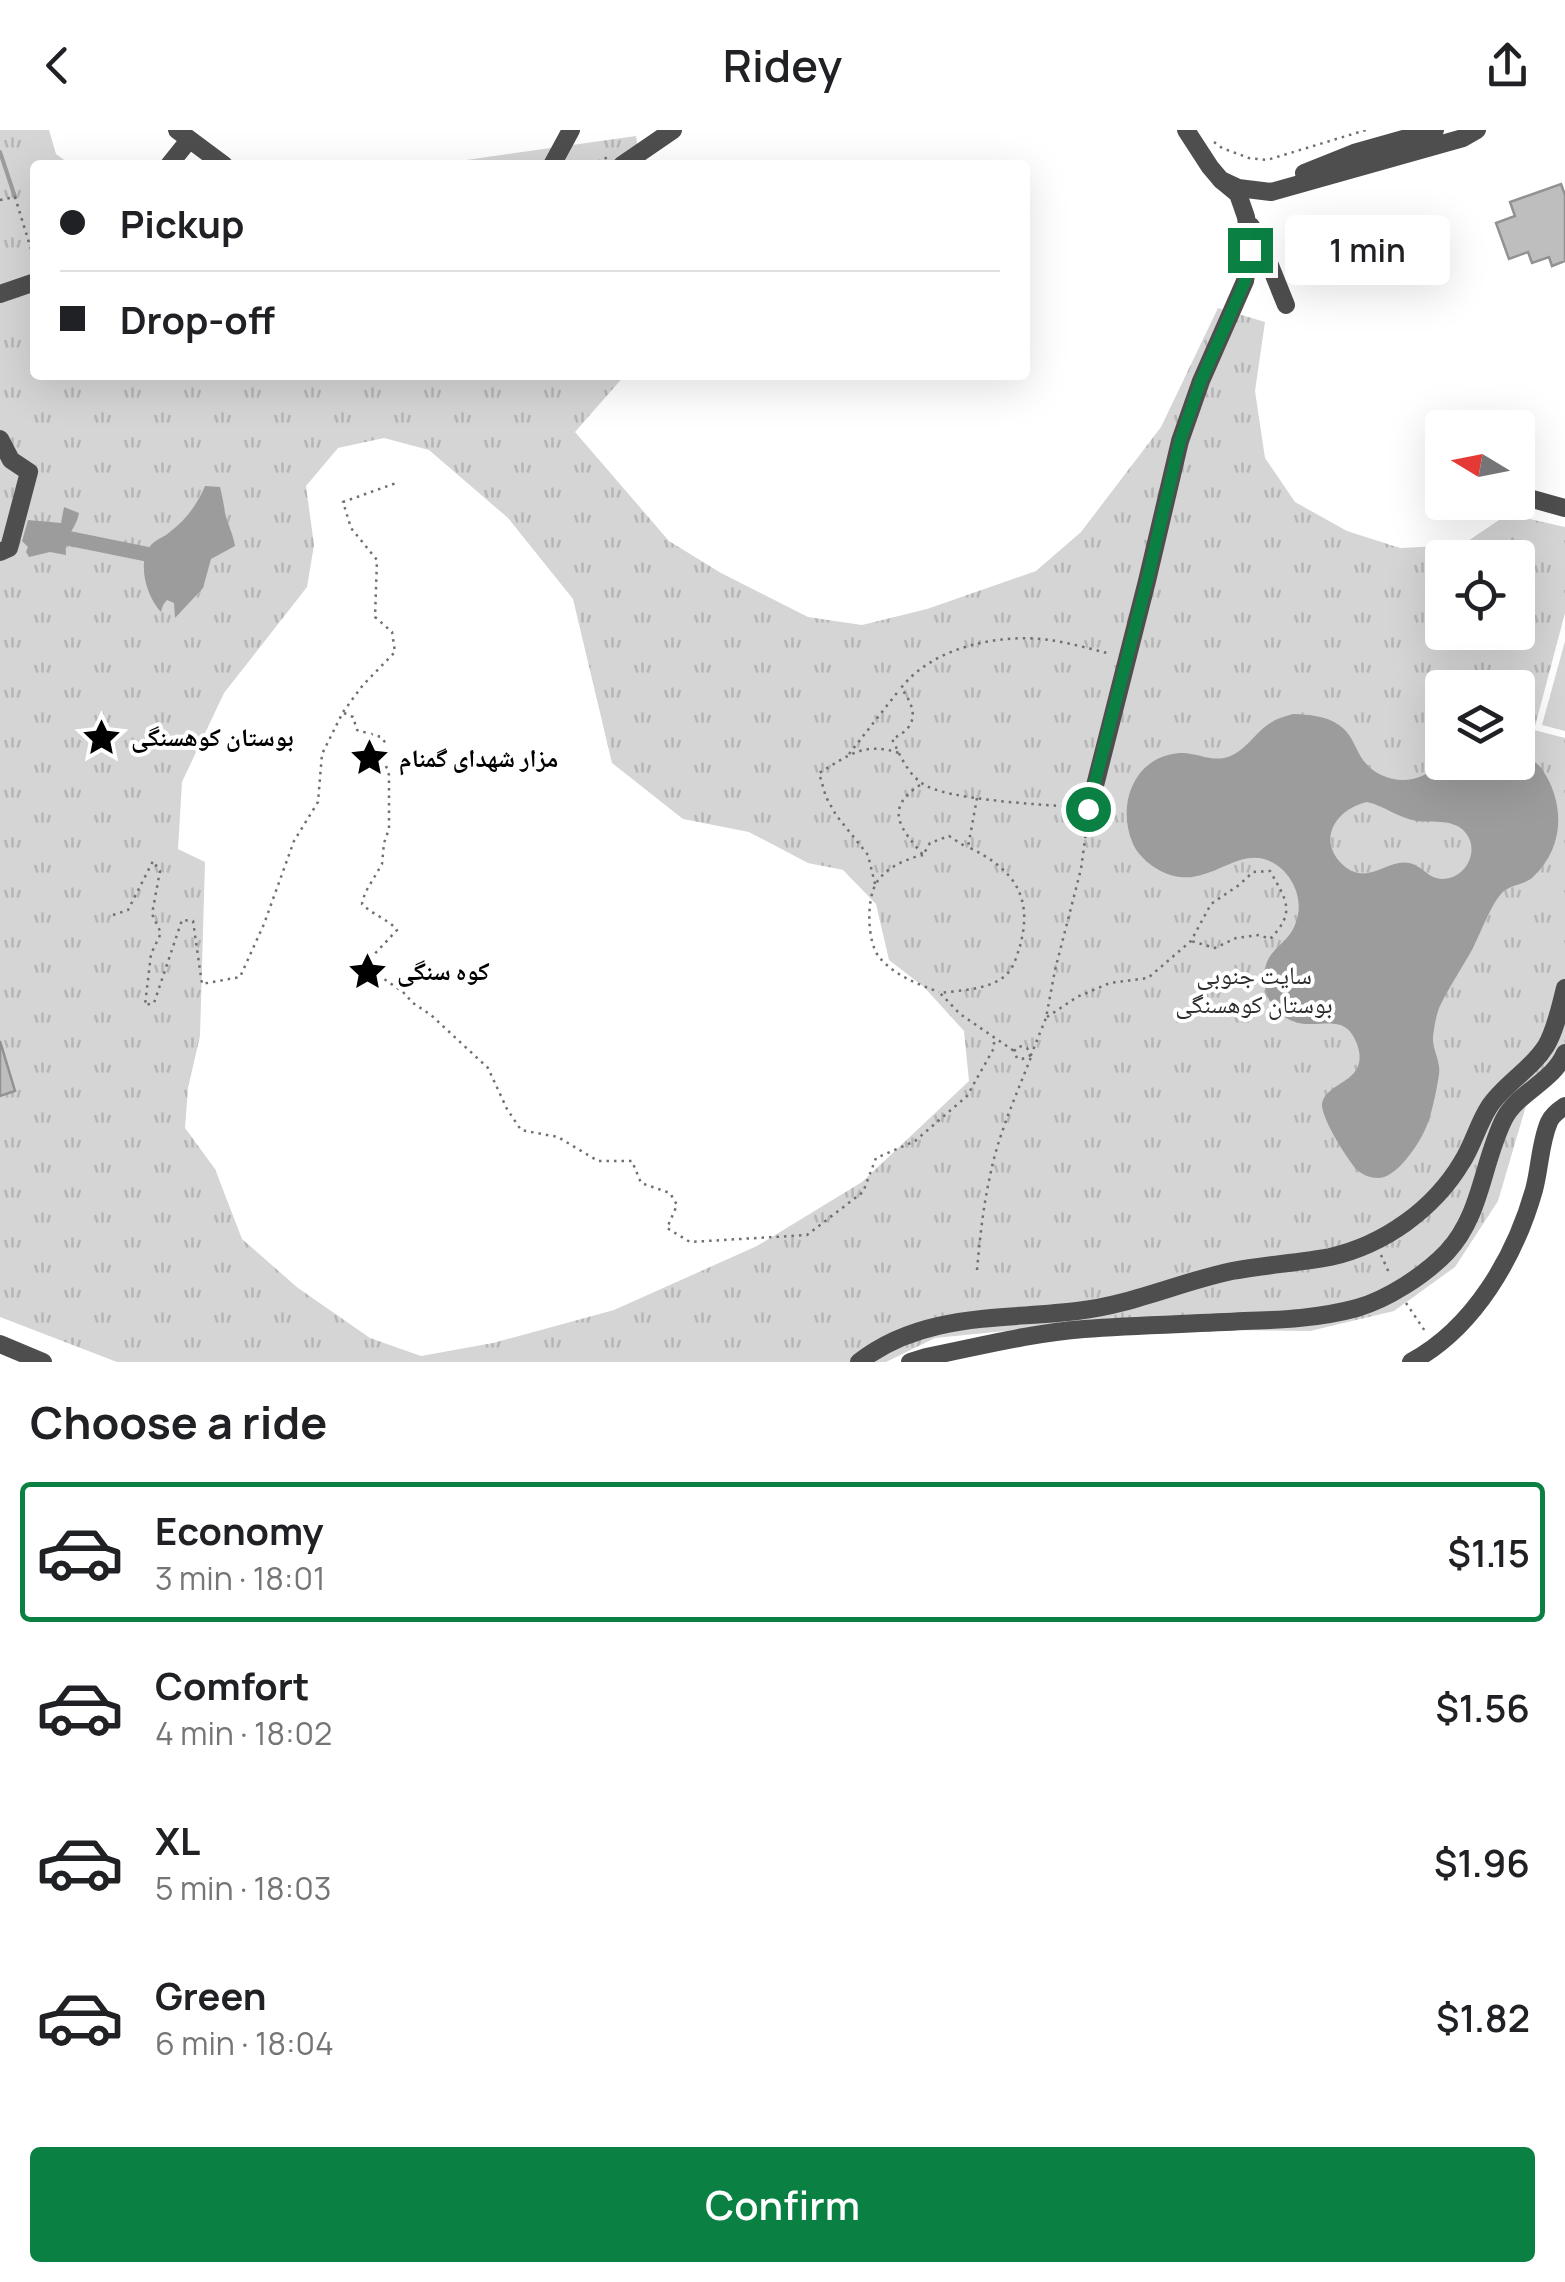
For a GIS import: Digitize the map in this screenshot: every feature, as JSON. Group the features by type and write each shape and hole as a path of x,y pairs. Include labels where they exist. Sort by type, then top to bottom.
{"street":[{"path":"555,160 571,130"},
{"path":"629,160 673,130"},
{"path":"1186,130 1221,180 1238,194 1286,306"},
{"path":"1221,180 1271,186 1354,154 1435,130"},
{"path":"1221,180 1252,191 1271,192 1463,138 1477,130"},
{"path":"171,160 183,135 217,160"},
{"path":"1088,809 1180,441 1201,381 1245,281 1250,250 1246,217"},
{"path":"0,294 30,284"},
{"path":"0,439 12,460 29,472 8,548 0,552"},
{"path":"1535,500 1565,508"},
{"path":"859,1362 919,1329 1010,1314 1077,1311 1119,1304 1230,1272 1333,1256 1375,1241 1414,1218 1442,1190 1462,1162 1489,1107 1545,1047 1565,988"},
{"path":"910,1362 1080,1329 1302,1319 1358,1307 1398,1291 1446,1254 1461,1235 1482,1191 1506,1116 1519,1099 1545,1080 1565,1053"},
{"path":"1411,1362 1446,1339 1480,1300 1519,1236 1550,1118 1565,1106"},
{"path":"0,1344 43,1362"}],"path":[{"path":"1206,135 1222,148 1267,160 1366,130"},
{"path":"0,200 15,197 30,246"},
{"path":"113,916 128,910 153,860 160,872 152,914 161,933 151,954 145,1005 154,1003 182,920 193,921 202,984 240,978 294,841 318,802 322,754 343,712 394,652 392,632 375,616 377,560 350,528 342,502 399,482"},
{"path":"847,756 911,675 928,663 972,645 1048,640 1128,658"},
{"path":"901,688 910,700 913,720 909,728 892,739 922,784 933,790 978,797 1088,809 1081,869 1046,1018 990,1174 977,1270"},
{"path":"343,712 353,718 357,730 381,737 388,746"},
{"path":"899,752 883,747 864,748 819,773 836,815 868,855 875,884 869,926 876,954 896,973 940,993 960,1014 1014,1051 1017,1058 1031,1056"},
{"path":"386,766 388,829 382,864 364,893 362,904 397,930 369,960 374,972 431,1015 488,1068 521,1130 558,1137 598,1161 632,1161 641,1183 670,1193 677,1205 666,1228 690,1242 808,1235 863,1192 876,1158 915,1141 967,1096 994,1048 994,1040"},
{"path":"922,784 906,794 898,814 903,832 923,855"},
{"path":"968,848 978,797"},
{"path":"875,884 906,859 923,855 930,843 949,836 995,862 1022,894 1022,940 1007,974 977,988 940,993"},
{"path":"1046,1018 1077,998 1110,984 1148,978 1191,941 1211,904 1253,872 1270,871 1288,908 1284,925 1270,939 1259,935 1236,938 1214,948 1191,941"},
{"path":"1014,1051 1019,1046 1027,1048 1031,1056"}],"green space":[{"name":"سایت جنوبی بوستان کوهسنگی","path":"0,130 49,130 56,154 64,160 30,160 30,380 621,380 575,432 669,541 721,573 808,617 862,625 927,609 1036,571 1081,532 1161,427 1218,308 1265,322 1255,391 1265,458 1295,502 1347,531 1400,548 1425,547 1425,650 1535,650 1535,540 1469,540 1499,520 1534,520 1565,527 1565,613 1535,726 1535,670 1425,670 1425,780 1535,780 1535,730 1565,738 1565,1068 1530,1092 1498,1201 1455,1267 1394,1311 1310,1331 1035,1328 935,1338 886,1362 117,1362 0,1317","holes":["384,438 429,450 508,518 573,599 612,763 683,819 749,832 808,863 843,870 876,904 889,960 924,987 964,1031 969,1081 862,1182 757,1246 614,1310 493,1343 421,1356 370,1338 298,1288 242,1239 215,1169 185,1128 188,1088 200,1036 205,862 178,849 182,782 224,693 307,587 314,545 306,486 338,448"]},
{"path":"636,136 640,160 466,160"},
{"path":"1565,641 1565,731 1542,725"}],"shaded area":[{"path":"205,486 220,487 235,546 211,559 203,588 175,618 174,603 167,600 161,612 151,598 144,561 151,545 182,522"},
{"path":"64,507 79,513 66,555 50,552 29,557 28,547 22,541 28,520 61,523"},
{"path":"1293,714 1334,722 1347,732 1373,770 1398,780 1425,774 1425,780 1535,780 1535,762 1555,796 1556,839 1544,865 1530,880 1504,891 1497,899 1439,1008 1433,1037 1439,1074 1429,1120 1411,1154 1385,1177 1364,1175 1357,1170 1335,1138 1323,1110 1325,1096 1358,1067 1360,1057 1353,1035 1336,1024 1290,1020 1276,1010 1267,996 1265,968 1272,953 1288,937 1298,913 1297,894 1289,877 1276,864 1257,858 1192,877 1173,876 1141,856 1128,829 1128,799 1140,773 1151,763 1180,753 1218,759 1232,755 1277,719","holes":["1367,802 1410,819 1462,829 1471,844 1465,868 1442,879 1406,863 1362,873 1343,865 1331,846 1333,827 1339,818"]}],"building":[{"path":"1561,184 1565,195 1565,261 1552,266 1549,257 1532,263 1528,252 1509,259 1496,223 1515,216 1510,202"},
{"path":"0,1041 15,1091 0,1096"}],"waterway":[{"path":"0,152 15,197"},
{"path":"67,538 146,554"}],"place":[{"name":"بوستان کوهسنگی","path":"101,737"},
{"name":"مزار شهدای گمنام","path":"369,758"},
{"name":"کوه سنگی","path":"367,971"}],"route":[{"path":"1088,809 1180,441 1201,381 1245,281 1250,250"}]}
